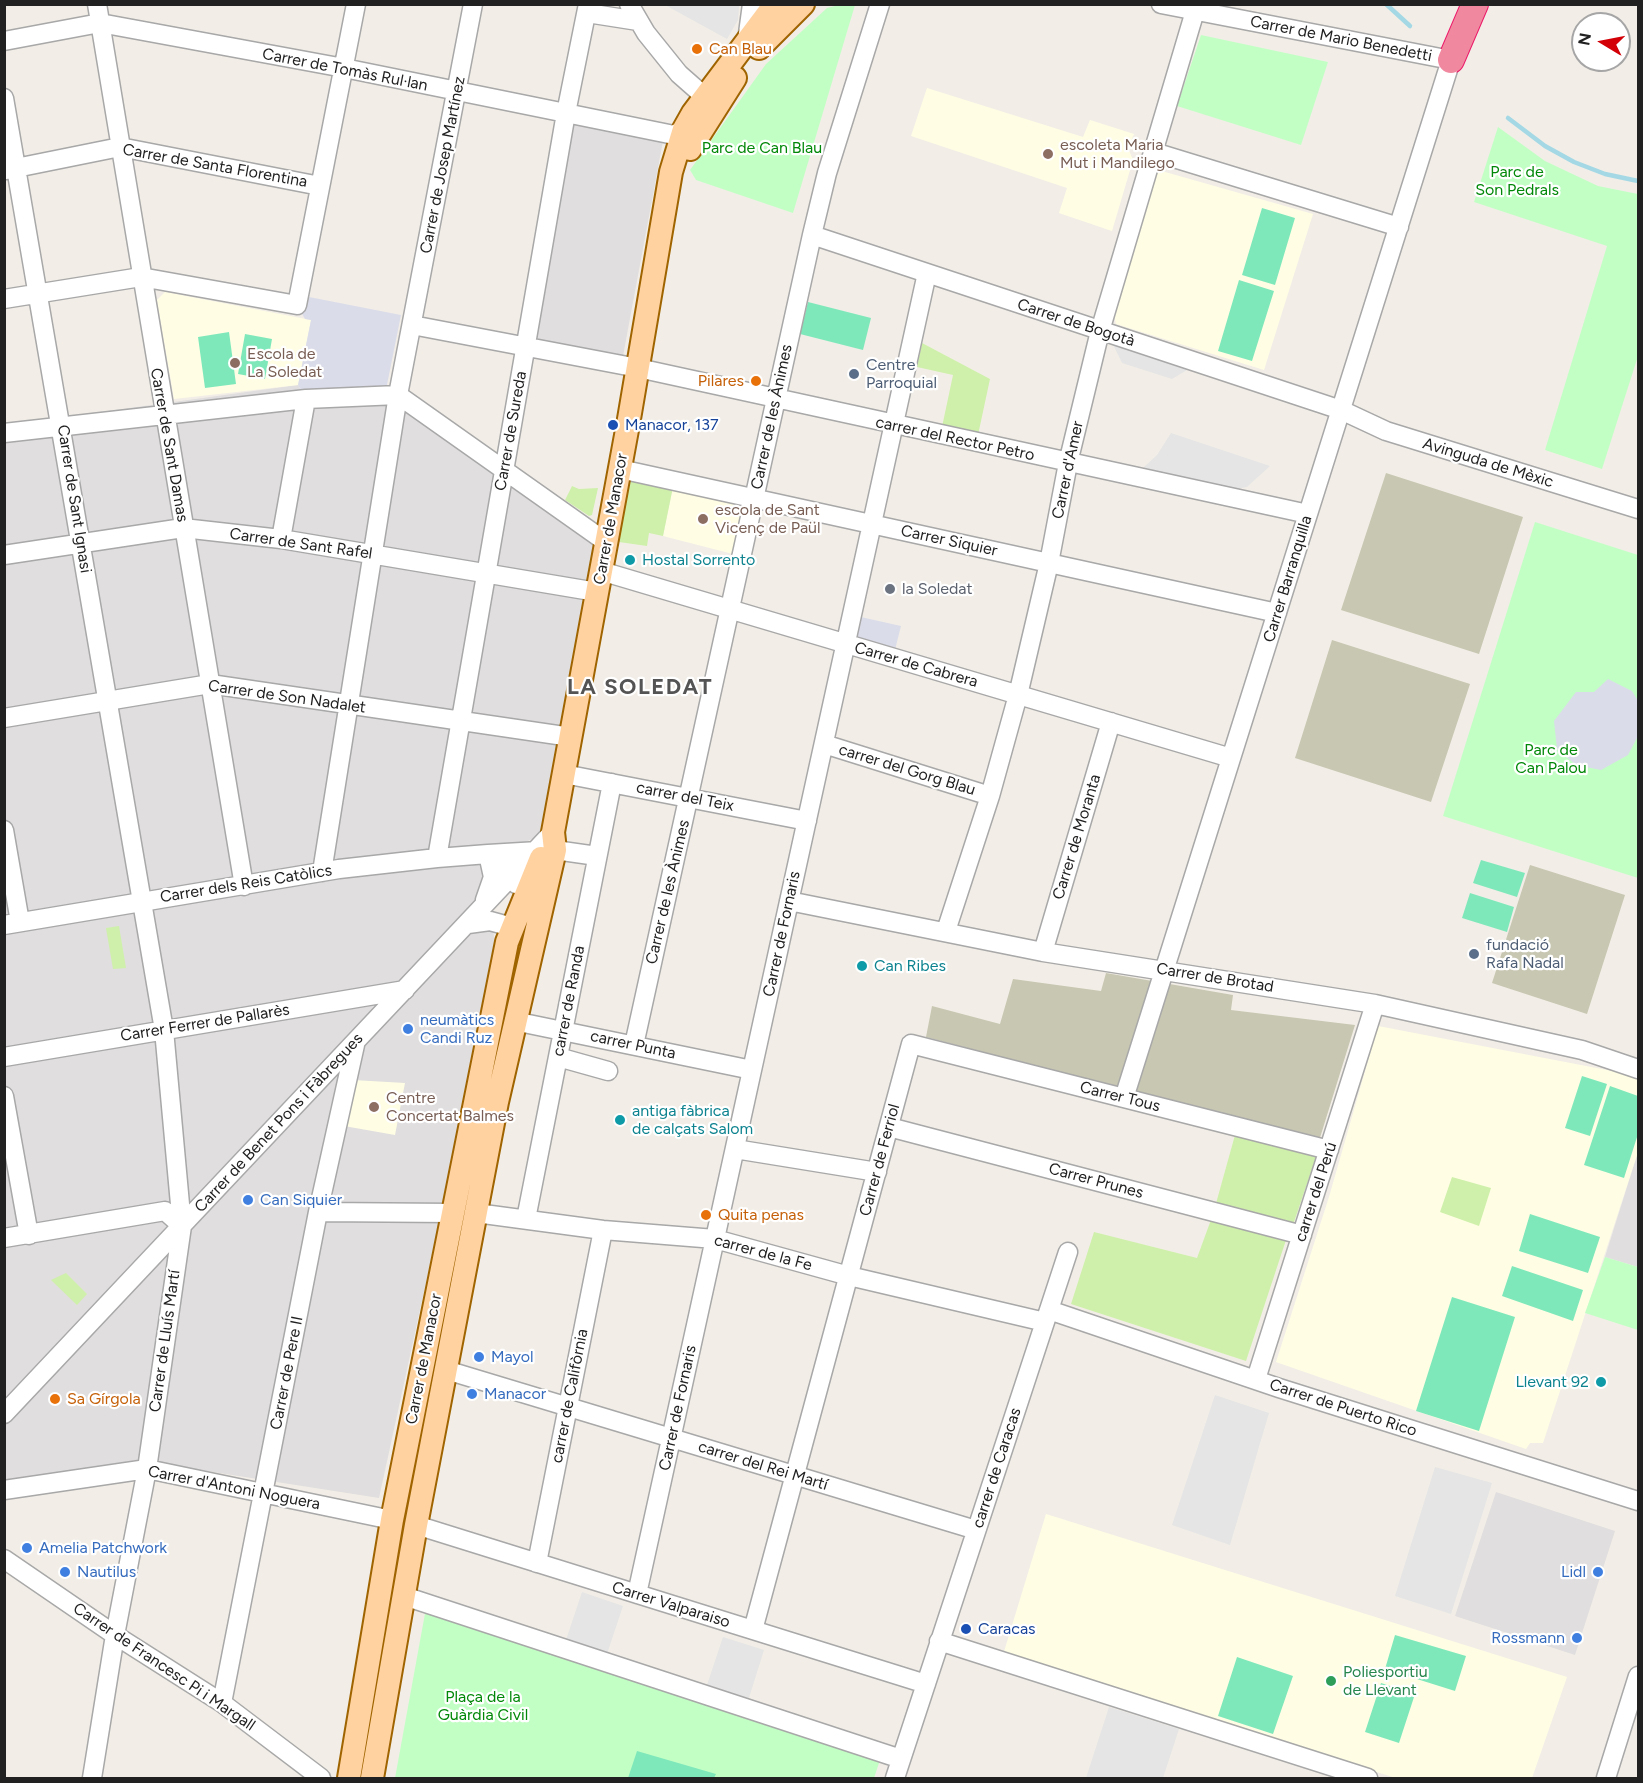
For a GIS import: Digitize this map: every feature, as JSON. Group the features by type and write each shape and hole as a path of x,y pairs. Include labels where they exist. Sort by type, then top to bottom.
{"highway":[{"path":"1451,60 1461,4"},
{"path":"1451,60 1475,4"}],"main road":[{"name":"Carrer de Manacor","path":"349,1779 392,1520 410,1429 514,1021 516,944 546,846 564,774 679,135 704,96 775,4"},
{"name":"Carrer de Manacor","path":"665,206 682,165 701,129 747,61 803,6"},
{"name":"Carrer de Manacor","path":"372,1779 416,1525 446,1370 465,1213 522,906 546,846"},
{"path":"410,1429 419,1459 412,1494 416,1525"}],"street":[{"name":"Carrer de Sant Damas","path":"97,4 244,886"},
{"path":"4,299 141,277 297,305 356,4"},
{"name":"Carrer de Josep Martínez","path":"398,395 473,4"},
{"path":"629,4 638,21 679,74 704,96"},
{"path":"747,41 752,4"},
{"name":"Carrer de les Ànimes","path":"634,1044 812,235 827,173 880,4"},
{"name":"Carrer de Mario Benedetti","path":"1161,4 1451,60"},
{"path":"588,9 638,21"},
{"name":"Carrer de Sureda","path":"437,858 566,113 588,9"},
{"name":"Carrer d'Amer","path":"946,931 990,796 1018,695 1049,563 1068,463 1100,331 1195,11"},
{"name":"Carrer de Tomàs Rul·lan","path":"4,42 100,23 344,68 679,135"},
{"name":"Carrer Barranquilla","path":"1124,1098 1451,60"},
{"name":"Carrer de Sant Ignasi","path":"4,98 11,169 38,293 62,426 142,901"},
{"name":"Carrer de Manacor","path":"679,135 682,165"},
{"name":"Carrer de Santa Florentina","path":"11,169 120,147 320,186"},
{"path":"1154,152 1399,227"},
{"name":"Carrer de Bogotà","path":"812,235 1341,410"},
{"name":"Carrer de Fornaris","path":"637,1594 927,273"},
{"name":"carrer del Rector Petro","path":"412,325 638,368 894,426 1308,514"},
{"path":"4,433 164,413 306,399 398,395 606,542"},
{"path":"322,872 398,395"},
{"path":"281,539 306,399"},
{"name":"Avinguda de Mèxic","path":"1341,410 1386,431 1638,509"},
{"name":"Carrer Siquier","path":"620,469 1277,613"},
{"name":"Carrer de Sant Rafel","path":"4,555 183,528 281,539 486,575 599,582"},
{"name":"Carrer de Cabrera","path":"599,582 731,610 1231,758"},
{"name":"Carrer de Son Nadalet","path":"4,718 210,684 570,737"},
{"name":"Carrer de Moranta","path":"1042,952 1111,722"},
{"name":"carrer del Gorg Blau","path":"824,744 990,796"},
{"name":"carrer del Teix","path":"564,774 807,821"},
{"name":"carrer de Randa","path":"526,1219 612,783"},
{"path":"4,830 12,924"},
{"name":"Carrer dels Reis Catòlics","path":"12,924 322,872 437,858 546,846 597,856"},
{"name":"Carrer de Benet Pons i Fàbregues","path":"4,1414 468,924 513,873 546,846"},
{"path":"488,854 513,873 522,906"},
{"path":"481,910 493,877 488,854"},
{"name":"Carrer de Lluís Martí","path":"92,1779 115,1635 147,1469 182,1226 164,1030 142,901"},
{"name":"Carrer de Brotad","path":"789,901 1042,952 1375,1004 1582,1050 1638,1069"},
{"path":"468,924 490,921 516,944"},
{"name":"Carrer Ferrer de Pallarès","path":"4,1057 405,990"},
{"name":"carrer del Perú","path":"1256,1380 1375,1004"},
{"name":"carrer Punta","path":"514,1021 752,1070"},
{"name":"Carrer de Pere II","path":"222,1703 318,1212 355,1044"},
{"name":"Carrer Tous","path":"911,1044 1329,1150"},
{"name":"Carrer de Ferriol","path":"753,1630 911,1044"},
{"path":"558,1057 608,1071"},
{"path":"4,1096 29,1234"},
{"name":"Carrer Prunes","path":"889,1127 1302,1234"},
{"path":"735,1149 877,1172"},
{"path":"4,1238 165,1211 182,1226"},
{"name":"carrer de la Fe","path":"318,1212 465,1213 603,1230 715,1239 849,1276 1047,1316"},
{"name":"carrer de Califòrnia","path":"537,1563 603,1230"},
{"name":"carrer de Caracas","path":"926,1684 1068,1252"},
{"name":"Carrer de Puerto Rico","path":"1047,1316 1638,1501"},
{"name":"carrer del Rei Martí","path":"446,1370 976,1530"},
{"name":"Carrer d'Antoni Noguera","path":"4,1490 147,1469 392,1520"},
{"name":"Carrer Valparaiso","path":"416,1525 926,1684"},
{"name":"Carrer de Francesc Pi i Margall","path":"4,1559 115,1635 222,1703 321,1779"},
{"path":"404,1596 901,1760"},
{"path":"939,1641 1368,1779"},
{"path":"1606,1779 1638,1676"},
{"path":"895,1779 926,1684"}],"shaded area":[{"path":"665,5 739,5 738,20 727,39"},
{"name":"escoleta Maria Mut i Mandilego","path":"927,88 1083,137 1090,120 1134,134 1128,148 1133,160 1112,231 1059,213 1067,188 911,136"},
{"path":"573,124 663,141 623,356 532,339"},
{"path":"1158,170 1313,214 1264,370 1116,324 1114,315"},
{"name":"Escola de La Soledat","path":"165,292 311,320 298,385 174,399 157,300"},
{"path":"299,295 401,315 385,395 306,399 298,385 311,320 305,319 297,305"},
{"path":"1108,334 1192,367 1172,379 1122,363"},
{"path":"298,385 306,399 398,395 606,542 545,833 519,845 489,880 496,961 379,1498 136,1460 5,1485 4,425"},
{"path":"1171,433 1270,466 1247,487 1237,489 1144,471 1144,467 1157,455"},
{"path":"1386,473 1523,517 1479,654 1341,610"},
{"name":"escola de Sant Vicenç de Paül","path":"673,487 744,503 733,554 663,536"},
{"path":"852,615 901,626 893,658 844,643"},
{"path":"1332,640 1470,684 1431,802 1295,758"},
{"path":"1608,679 1632,691 1638,701 1638,736 1628,755 1601,770 1576,765 1557,749 1554,721 1576,692 1594,692"},
{"path":"1530,865 1625,895 1587,1014 1492,983"},
{"path":"1106,973 1233,995 1231,1010 1355,1025 1319,1141 926,1037 932,1006 1000,1024 1013,979 1101,991"},
{"path":"1378,1026 1638,1076 1638,1152 1543,1443 1530,1443 1526,1449 1276,1362 1329,1197"},
{"name":"Centre Concertat Balmes","path":"353,1080 405,1083 395,1135 344,1126"},
{"path":"1638,1152 1638,1267 1605,1257"},
{"path":"1215,1395 1269,1413 1230,1545 1172,1525"},
{"path":"1435,1467 1492,1483 1451,1614 1395,1596"},
{"path":"1496,1492 1615,1531 1575,1655 1455,1616"},
{"path":"1046,1514 1567,1677 1532,1778 1396,1778 1003,1655"},
{"path":"582,1592 623,1606 606,1657 565,1643"},
{"path":"723,1637 764,1650 748,1701 706,1688"},
{"path":"1109,1707 1179,1729 1163,1778 1086,1778"}],"green space":[{"name":"Parc de Can Blau","path":"855,5 793,213 696,180 690,170 766,64 827,8"},
{"path":"1201,35 1328,62 1301,145 1177,106"},
{"name":"Parc de Son Pedrals","path":"1498,127 1545,161 1598,186 1638,194 1638,356 1602,469 1545,450 1607,246 1474,202"},
{"path":"1262,208 1295,218 1275,285 1242,275"},
{"path":"1239,280 1274,291 1252,361 1218,351"},
{"path":"808,302 871,318 863,350 800,334"},
{"path":"229,332 236,384 205,388 198,337"},
{"path":"245,334 272,339 265,379 238,374"},
{"path":"922,343 990,379 978,435 942,427 953,375 917,367"},
{"path":"630,479 673,487 663,536 649,533 647,546 619,542"},
{"path":"572,486 579,489 598,488 592,515 589,516 565,500"},
{"name":"Parc de Can Palou","path":"1535,522 1638,555 1638,878 1443,816"},
{"path":"1481,860 1525,873 1517,897 1473,883"},
{"path":"1470,893 1514,907 1507,932 1462,918"},
{"path":"119,926 126,968 113,969 106,928"},
{"path":"1582,1076 1607,1084 1590,1136 1565,1128"},
{"path":"1610,1086 1638,1096 1638,1134 1624,1178 1584,1165"},
{"path":"1235,1135 1316,1157 1293,1225 1215,1207"},
{"path":"1452,1177 1491,1188 1479,1226 1440,1212"},
{"path":"1530,1214 1600,1237 1588,1273 1519,1251"},
{"path":"1212,1217 1286,1240 1246,1361 1071,1304 1094,1232 1197,1258"},
{"path":"1605,1257 1638,1267 1638,1330 1585,1313"},
{"path":"1512,1266 1583,1290 1573,1321 1502,1296"},
{"path":"66,1273 87,1294 77,1305 51,1280"},
{"path":"1452,1297 1515,1317 1479,1431 1416,1411"},
{"name":"Plaça de la Guàrdia Civil","path":"426,1608 880,1760 874,1778 395,1778"},
{"path":"1395,1635 1466,1656 1455,1691 1385,1669"},
{"path":"1237,1657 1293,1676 1273,1734 1218,1716"},
{"path":"1381,1683 1415,1694 1399,1743 1365,1732"},
{"path":"637,1751 716,1774 714,1778 628,1778"}],"waterway":[{"path":"1386,4 1410,26"},
{"path":"1508,118 1545,146 1574,162 1605,174 1638,181"}],"place":[{"name":"Can Blau","path":"697,49"},
{"name":"escoleta Maria Mut i Mandilego","path":"1048,154"},
{"name":"Escola de La Soledat","path":"235,363"},
{"name":"Centre Parroquial","path":"854,374"},
{"name":"Pilares","path":"756,381"},
{"name":"Manacor, 137","path":"613,425"},
{"name":"escola de Sant Vicenç de Paül","path":"703,519"},
{"name":"Hostal Sorrento","path":"630,560"},
{"name":"la Soledat","path":"890,589"},
{"name":"fundació Rafa Nadal","path":"1474,954"},
{"name":"Can Ribes","path":"862,966"},
{"name":"neumàtics Candi Ruz","path":"408,1029"},
{"name":"Centre Concertat Balmes","path":"374,1107"},
{"name":"antiga fàbrica de calçats Salom","path":"620,1120"},
{"name":"Can Siquier","path":"248,1200"},
{"name":"Quita penas","path":"706,1215"},
{"name":"Mayol","path":"479,1357"},
{"name":"Llevant 92","path":"1601,1382"},
{"name":"Manacor","path":"472,1394"},
{"name":"Sa Gírgola","path":"55,1399"},
{"name":"Amelia Patchwork","path":"27,1548"},
{"name":"Nautilus","path":"65,1572"},
{"name":"Lidl","path":"1598,1572"},
{"name":"Caracas","path":"966,1629"},
{"name":"Rossmann","path":"1577,1638"},
{"name":"Poliesportiu de Llevant","path":"1331,1681"}],"district":[{"name":"LA SOLEDAT","path":"640,688"}]}
